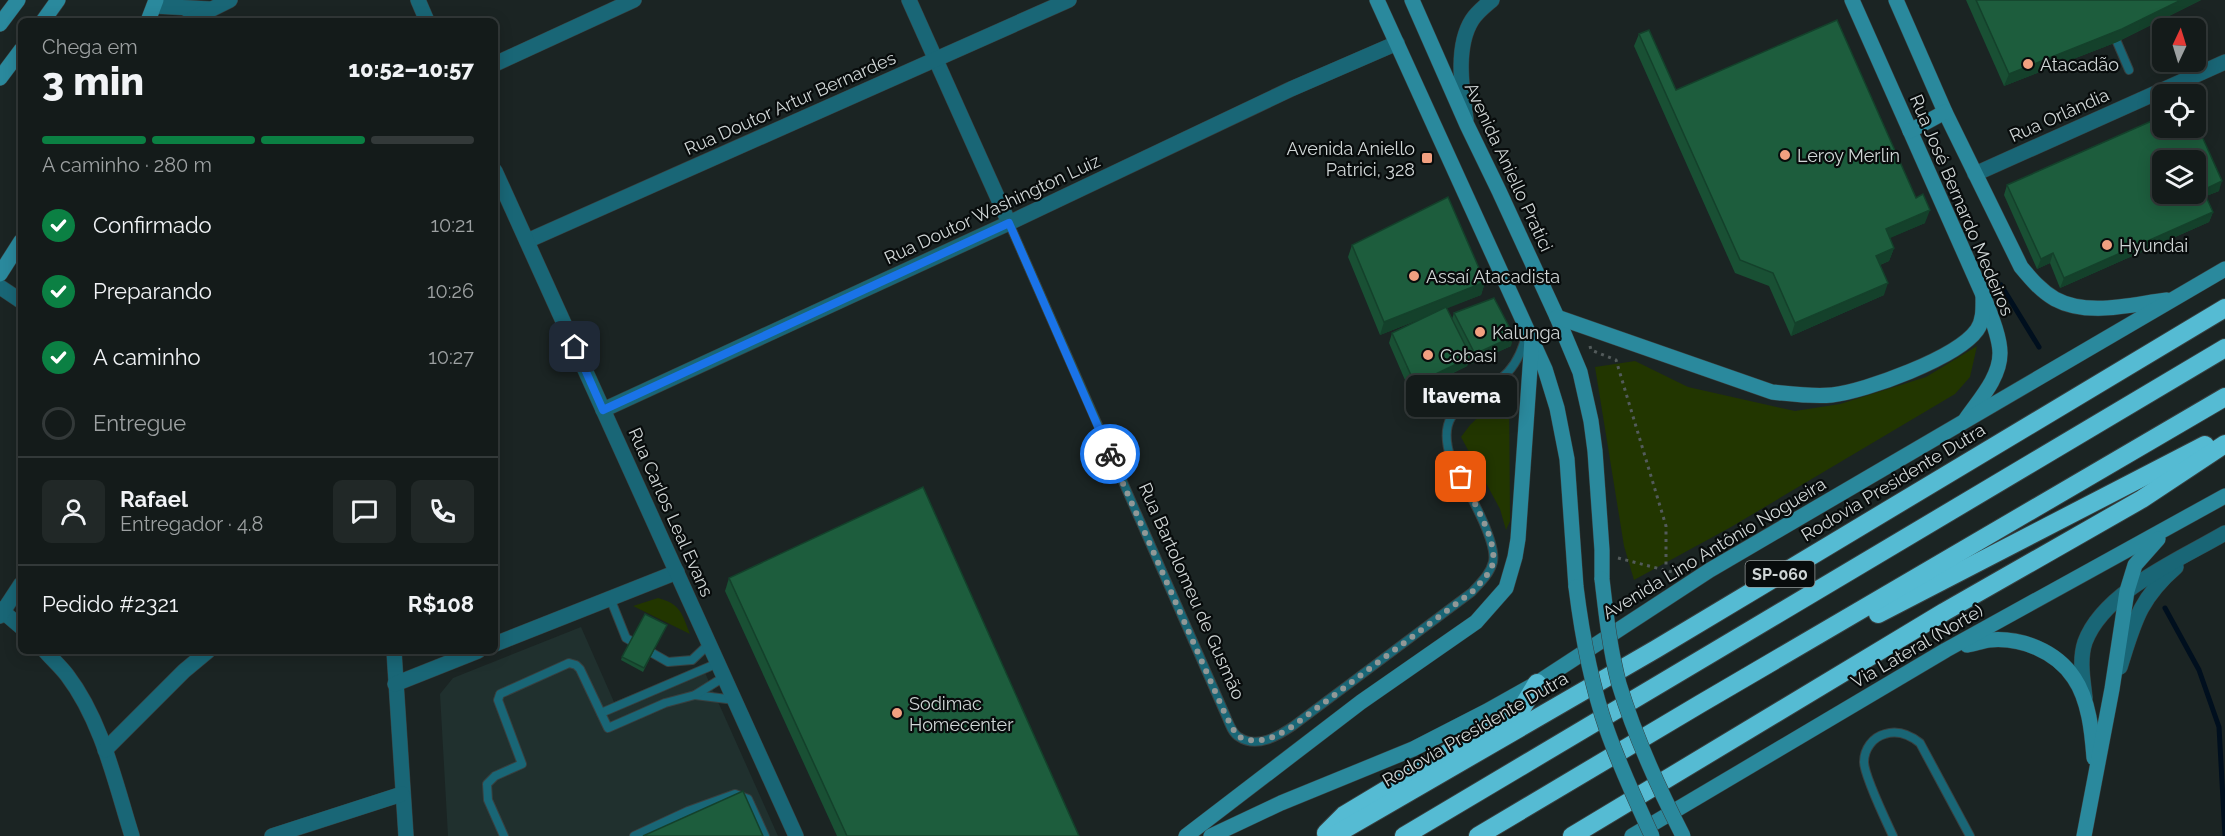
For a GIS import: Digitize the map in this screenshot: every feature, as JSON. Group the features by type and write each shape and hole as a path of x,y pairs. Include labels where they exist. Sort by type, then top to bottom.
{"highway":[{"name":"Rodovia Presidente Dutra","path":"1333,836 1656,649 2225,308"},
{"name":"SP-060","path":"1404,836 2225,348"},
{"path":"1478,836 2225,397"},
{"path":"1700,704 2225,435"},
{"path":"2142,499 2225,444"},
{"path":"1572,836 1944,612 2142,499 2225,456"},
{"path":"1323,836 1344,814 1522,708 1537,683"}],"main road":[{"path":"0,24 18,0"},
{"path":"44,18 58,0"},
{"path":"1377,0 1545,369 1557,408 1565,449 1581,628 1606,728 1619,764 1652,836"},
{"name":"Avenida Aniello Pratici","path":"1412,0 1580,372 1591,421 1602,549 1602,579 1608,625 1621,688 1643,753 1683,836"},
{"name":"Rua José Bernardo Medeiros","path":"1852,0 1994,324 2000,353 1990,385 1963,423"},
{"name":"Rua José Bernardo Medeiros","path":"1896,0 1945,112 2021,267 2038,286 2056,299 2071,305 2090,308 2173,299"},
{"path":"149,18 155,3"},
{"path":"0,78 18,54"},
{"path":"1910,131 1945,112"},
{"path":"0,274 18,246"},
{"name":"Avenida Lino Antônio Nogueira","path":"1211,836 1253,814 1413,749 1537,683 1710,570 2225,269"},
{"path":"1557,317 1772,392 1833,395 1861,388 1934,362 1953,352 1977,329 1983,314 1983,295"},
{"path":"1186,836 1361,702 1476,622 1506,588 1518,539 1530,335"},
{"name":"Via Lateral (Norte)","path":"1632,836 1946,650 2225,496"},
{"path":"2082,834 2112,689 2127,591 2135,565 2161,536 2202,507"},
{"path":"1946,650 1990,640 2024,643 2051,654 2074,678 2085,702 2091,731 2094,782"}],"street":[{"path":"194,18 230,0"},
{"path":"418,0 426,18"},
{"path":"498,63 634,0"},
{"name":"Rua Bartolomeu de Gusmão","path":"909,0 1009,223"},
{"name":"Rua Doutor Artur Bernardes","path":"527,241 1069,0"},
{"path":"1467,125 1462,57 1465,34 1472,20 1492,0"},
{"path":"155,3 210,9"},
{"name":"Rua Doutor Washington Luiz","path":"603,410 1009,223 1291,89 1396,43"},
{"name":"Rua Orlândia","path":"1975,174 2225,62"},
{"name":"Rua Carlos Leal Evans","path":"498,178 796,836"},
{"path":"0,287 18,299"},
{"path":"2085,702 2082,660 2084,644 2101,616 2127,591 2161,568 2225,533"},
{"path":"2112,689 2137,615 2164,578 2197,550"},
{"path":"498,643 676,572"},
{"path":"18,588 1,612 18,625"},
{"path":"48,654 67,675 90,712 105,750 132,836"},
{"path":"105,750 184,671 204,654"},
{"path":"394,654 406,836"},
{"path":"395,684 470,654"},
{"path":"272,836 402,794"}],"lane":[{"path":"2117,42 2129,70"},
{"name":"Rua Bartolomeu de Gusmão","path":"1009,223 1226,716 1237,736 1246,740 1260,742 1279,735 1472,592 1488,574 1493,565 1494,547 1451,459 1447,446 1449,418 1466,401 1500,380 1514,365 1530,335"},
{"path":"610,598 626,638 668,662 692,660 709,644"},
{"path":"504,836 488,800 488,784 495,776 522,764 498,700 498,695 502,692 573,663 580,669 608,728 665,703 694,695 735,700"},
{"path":"694,695 721,670"},
{"path":"601,713 721,670"},
{"path":"1893,836 1864,764 1866,751 1874,740 1885,734 1898,733 1910,736 1920,743 1970,836"},
{"path":"634,836 688,811 735,794 748,799 765,836"}],"path":[{"path":"1586,328 1591,350 1616,360 1666,526 1666,569"},
{"path":"1626,559 1680,574"}],"shaded area":[{"path":"581,627 614,702 702,666 778,836 448,836 440,694 453,678"}],"green space":[{"path":"1977,346 1970,377 1955,394 1731,527 1634,580 1624,546 1595,367 1635,361 1688,387 1795,411 1840,404 1926,377"},
{"path":"1509,388 1510,521 1506,530 1500,509 1461,437 1470,425"},
{"path":"658,598 672,603 680,611 690,634 633,606"}],"building":[{"name":"Atacadão","path":"1976,0 2181,0 2122,29 2009,74"},
{"name":"Leroy Merlin","path":"1837,20 1916,198 1923,194 1930,210 1886,229 1894,248 1876,256 1888,283 1795,323 1773,273 1740,260 1639,34 1649,30 1676,90"},
{"path":"2152,121 2152,138 2203,138 2222,181 2206,189 2206,150 2152,150 2152,204 2206,204 2206,197 2213,212 2064,278 2053,253 2041,259 2007,185"},
{"name":"Assaí Atacadista","path":"1448,197 1485,282 1384,322 1352,245"},
{"name":"Kalunga","path":"1494,298 1514,336 1475,354 1454,313"},
{"name":"Cobasi","path":"1446,307 1471,357 1415,384 1392,333"},
{"name":"Sodimac Homecenter","path":"923,487 1079,836 847,836 729,578"},
{"path":"645,614 667,625 644,668 622,657"},
{"path":"743,791 763,836 643,836"}],"waterway":[{"path":"2001,285 2039,347"},
{"path":"2165,608 2199,670 2219,727 2225,836"}],"way so far":[{"path":"1110,454 1232,729 1237,736 1260,742 1271,739 1293,726 1369,670 1472,592 1488,574 1493,565 1494,547 1461,477"}],"place":[{"name":"Atacadão","path":"2028,64"},
{"name":"Leroy Merlin","path":"1785,155"},
{"name":"Avenida Aniello Patrici, 328","path":"1427,158"},
{"name":"Hyundai","path":"2107,245"},
{"name":"Assaí Atacadista","path":"1414,276"},
{"name":"Kalunga","path":"1480,332"},
{"name":"Cobasi","path":"1428,355"},
{"name":"Itavema","path":"1461,477"},
{"name":"Sodimac Homecenter","path":"897,713"}],"route":[{"path":"575,347 603,410 1009,223 1110,454"}]}
